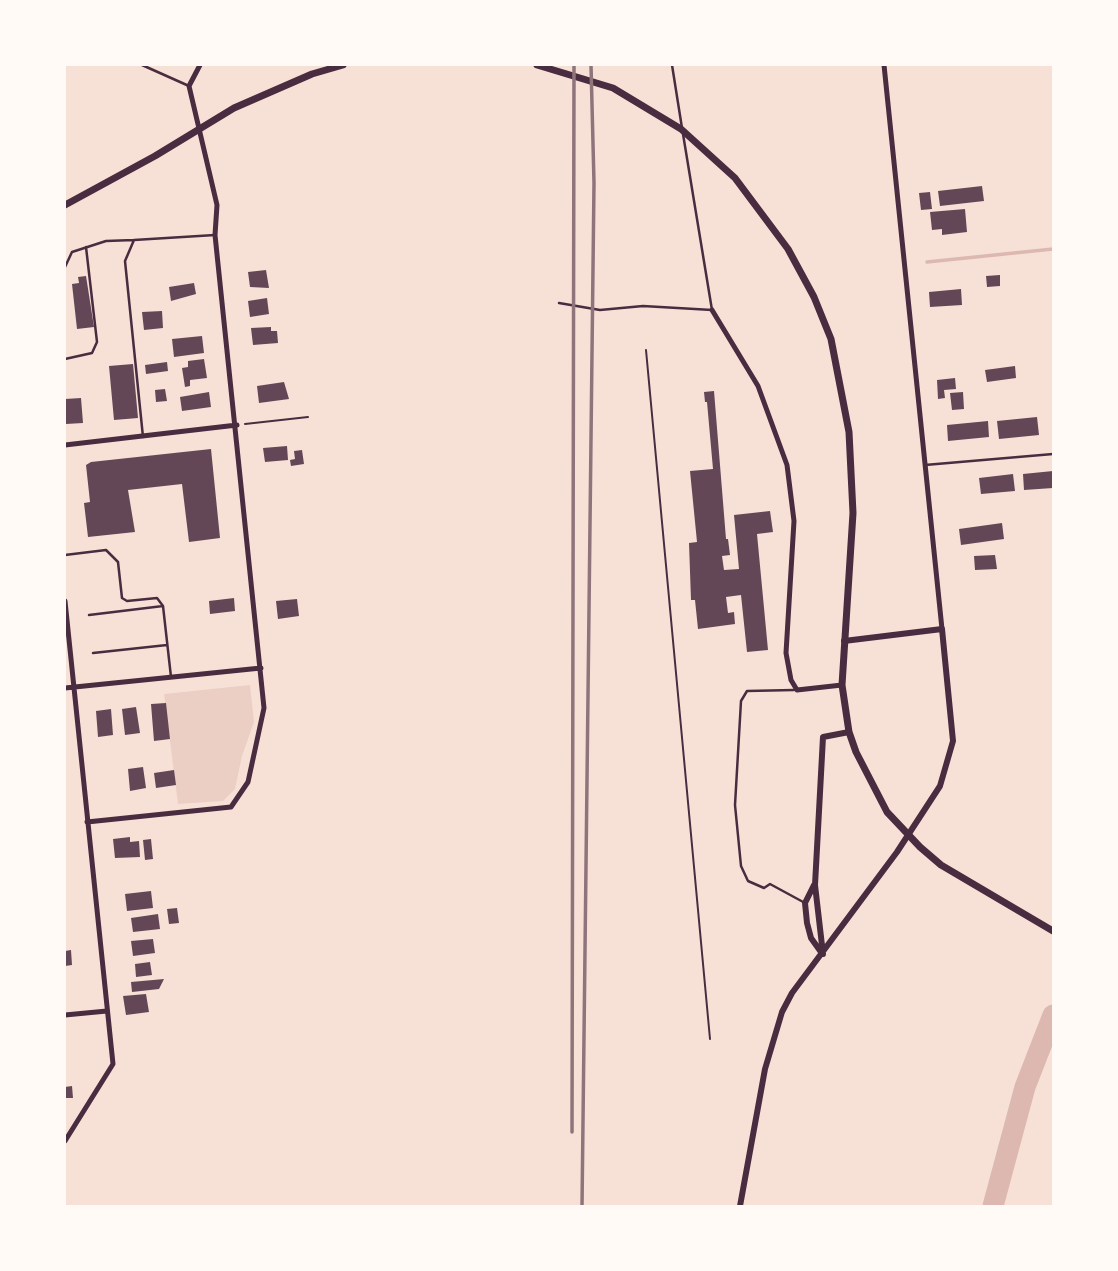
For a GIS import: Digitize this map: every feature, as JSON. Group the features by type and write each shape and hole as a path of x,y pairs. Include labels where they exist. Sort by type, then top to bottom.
{"main road":[{"path":"65,205 155,156 234,108 312,74 343,65"},
{"path":"537,65 586,79 637,100 701,144 735,178 788,249 814,297 831,338 849,432 853,513 842,685 849,732 856,752 887,812 920,847 941,865 1053,931"}],"street":[{"path":"86,822 231,807 248,782 257,752 264,708 237,425 215,235 217,205 189,86 200,65"},
{"path":"740,1206 773,1037 792,993 897,852 940,786 953,741 884,65"},
{"path":"712,310 758,386 787,465 794,521 786,653 791,680 797,690 842,685"},
{"path":"65,445 237,425"},
{"path":"65,601 113,1064 65,1141"},
{"path":"844,640 942,629"},
{"path":"65,688 261,668"},
{"path":"822,954 815,885 823,737 849,732"},
{"path":"815,885 805,903 811,938 822,954"},
{"path":"65,1015 107,1011"}],"lane":[{"path":"142,65 189,86"},
{"path":"559,303 600,310 643,306 712,310 672,65"},
{"path":"65,267 72,252 106,241 215,235"},
{"path":"134,240 125,261 143,437"},
{"path":"65,359 92,354 97,342 86,247"},
{"path":"925,465 1053,454"},
{"path":"65,555 106,550 118,562 122,598 127,601 157,598 163,606 171,677"},
{"path":"89,615 163,606"},
{"path":"93,653 167,645"},
{"path":"797,690 747,691 741,701 735,805 741,866 748,881 764,888 770,884 805,903"}],"path":[{"path":"646,350 710,1039"},
{"path":"237,425 308,418"}],"shaded area":[{"path":"250,685 254,722 242,756 235,789 223,801 178,804 164,694"}],"building":[{"path":"982,186 984,201 940,206 938,191"},
{"path":"930,192 932,209 921,210 919,193"},
{"path":"965,209 967,232 942,235 942,229 932,230 930,212"},
{"path":"266,270 269,288 250,287 248,272"},
{"path":"1000,275 1000,286 987,287 986,276"},
{"path":"86,276 94,327 77,329 72,284 79,283 78,277"},
{"path":"194,283 196,294 171,301 169,287"},
{"path":"961,289 962,305 930,307 929,292"},
{"path":"267,298 269,314 250,317 248,301"},
{"path":"162,311 163,328 144,330 142,312"},
{"path":"271,327 271,331 277,331 278,343 253,345 251,328"},
{"path":"202,336 204,353 174,357 172,339"},
{"path":"204,359 207,378 190,380 190,386 185,387 182,368 188,367 188,361"},
{"path":"167,362 168,371 146,374 145,365"},
{"path":"133,364 138,418 114,420 109,366"},
{"path":"1015,366 1016,378 987,382 985,370"},
{"path":"955,378 956,389 944,390 945,398 938,399 937,380"},
{"path":"284,382 289,399 259,403 257,386"},
{"path":"165,389 167,401 156,402 155,390"},
{"path":"714,391 726,539 730,555 722,556 724,570 739,569 734,515 770,511 773,532 757,534 768,650 747,652 741,595 726,597 728,613 734,612 735,624 698,629 695,600 691,600 689,543 697,542 690,471 713,469 704,392"},
{"path":"209,392 211,407 182,411 180,397"},
{"path":"963,392 964,409 952,410 950,393"},
{"path":"81,398 83,423 66,424 65,399"},
{"path":"1037,417 1039,435 999,439 997,421"},
{"path":"988,421 989,437 948,441 947,425"},
{"path":"287,446 288,460 265,462 263,448"},
{"path":"211,449 220,538 189,542 182,484 128,490 135,532 88,537 84,503 90,502 86,465 91,462"},
{"path":"302,450 304,464 291,466 290,460 295,459 294,451"},
{"path":"1053,471 1053,488 1024,490 1023,474"},
{"path":"1013,474 1015,491 981,494 979,478"},
{"path":"1002,523 1004,539 961,545 959,529"},
{"path":"995,555 997,569 975,570 974,556"},
{"path":"234,598 235,611 210,614 209,601"},
{"path":"297,599 299,616 278,619 276,601"},
{"path":"166,703 170,739 154,741 151,704"},
{"path":"136,707 140,733 125,735 122,709"},
{"path":"111,709 113,735 98,737 96,711"},
{"path":"143,767 146,788 130,791 128,769"},
{"path":"174,770 176,785 156,788 154,773"},
{"path":"130,837 130,842 139,841 140,857 115,858 113,839"},
{"path":"151,839 153,859 145,860 143,840"},
{"path":"151,891 153,908 127,911 125,894"},
{"path":"177,908 179,923 169,924 167,909"},
{"path":"158,914 160,929 133,932 131,918"},
{"path":"153,939 155,953 133,956 131,941"},
{"path":"71,950 72,965 65,966 65,951"},
{"path":"150,962 152,975 136,977 135,964"},
{"path":"164,979 159,989 132,992 131,982"},
{"path":"146,994 149,1012 126,1015 123,996"},
{"path":"72,1086 73,1098 65,1098 65,1087"}],"waterway":[{"path":"927,262 1053,249"},
{"path":"993,1206 1025,1087 1053,1015"}],"railway":[{"path":"572,1132 574,65"},
{"path":"582,1206 594,183 591,65"}]}
